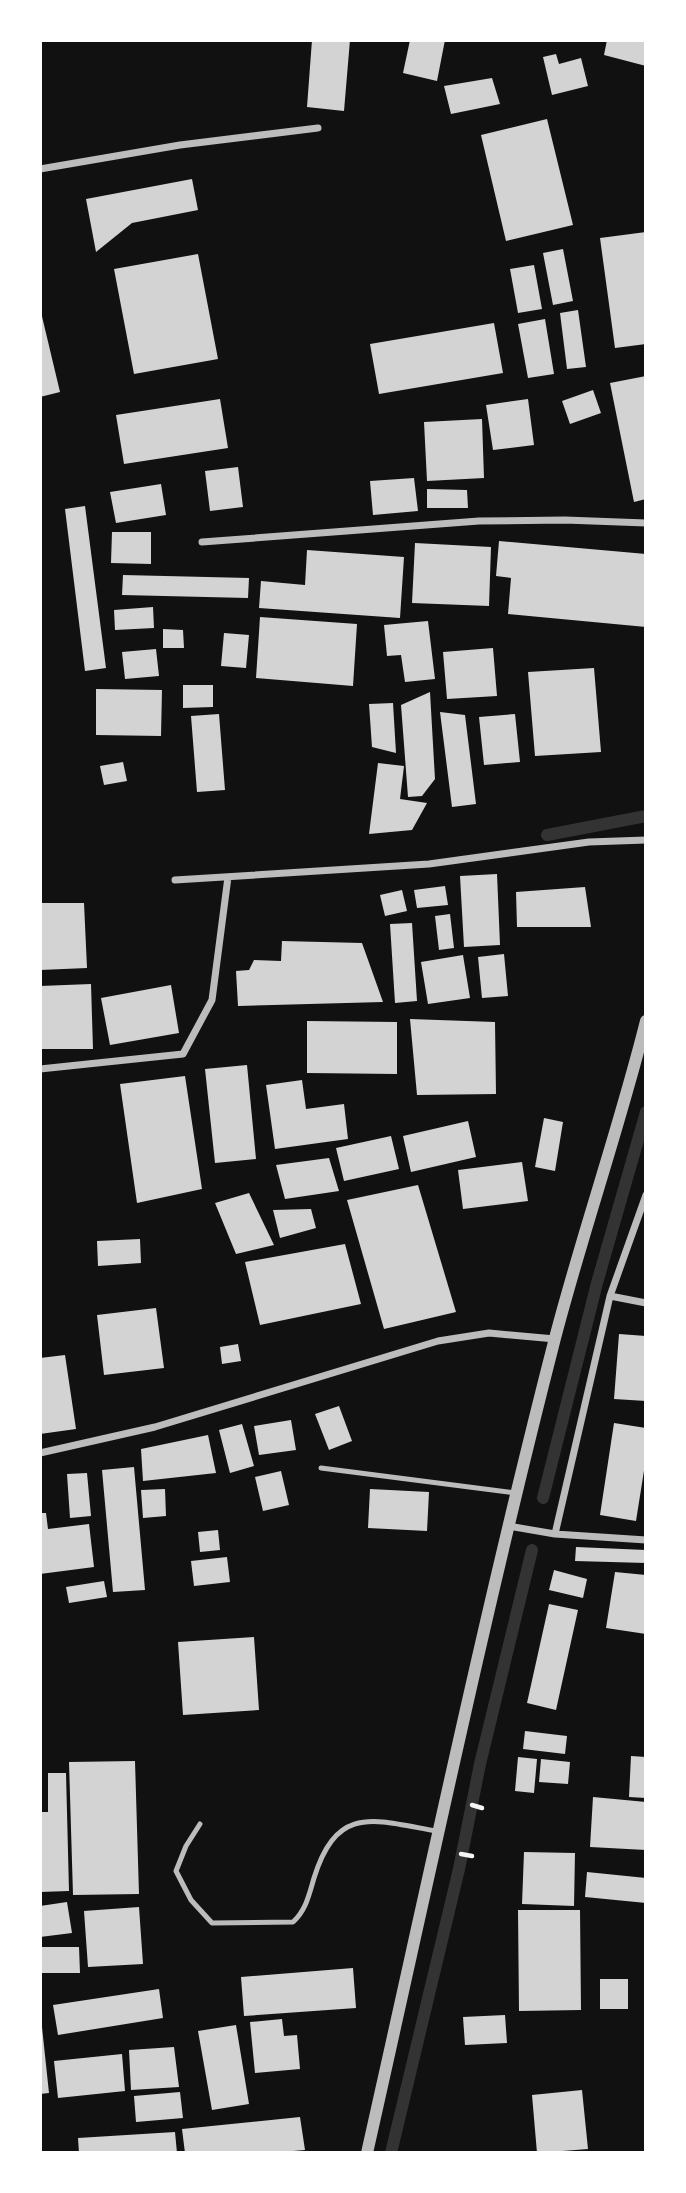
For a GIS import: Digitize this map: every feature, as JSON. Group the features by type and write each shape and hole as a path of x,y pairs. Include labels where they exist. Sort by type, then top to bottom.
{"street":[{"path":"40,169 180,145 318,128"},
{"path":"202,542 479,521 646,523"},
{"path":"175,880 429,864 589,842 646,840"},
{"path":"40,1069 183,1054 212,1000 228,877"},
{"path":"367,2153 516,1493 555,1339 628,1094 646,1021"},
{"path":"555,1534 610,1296 646,1195"},
{"path":"610,1296 646,1303"},
{"path":"40,1453 155,1427 438,1341 489,1333 555,1339"},
{"path":"508,1526 555,1534 646,1540"}],"lane":[{"path":"321,1468 516,1493"},
{"path":"200,1824 176,1871 191,1900 212,1923 293,1922 303,1912 330,1839 353,1823 375,1820 440,1832"}],"building":[{"path":"312,40 350,40 344,111 307,107"},
{"path":"410,40 445,40 437,81 403,73"},
{"path":"607,40 646,40 646,66 604,55"},
{"path":"556,54 559,64 581,58 588,86 552,95 543,57"},
{"path":"492,78 500,104 451,114 444,86"},
{"path":"547,119 573,225 506,241 481,135"},
{"path":"192,179 198,210 132,223 96,252 86,199"},
{"path":"646,232 646,344 615,348 600,238"},
{"path":"563,249 573,301 553,305 543,253"},
{"path":"198,254 218,359 134,374 114,269"},
{"path":"534,265 542,309 518,313 510,269"},
{"path":"40,308 60,392 40,397"},
{"path":"578,310 586,367 567,369 560,313"},
{"path":"545,319 554,374 528,378 518,324"},
{"path":"494,323 503,373 379,394 370,344"},
{"path":"646,376 646,499 634,502 610,383"},
{"path":"593,390 601,413 570,424 562,401"},
{"path":"220,399 228,448 124,464 116,415"},
{"path":"528,399 534,445 493,450 486,405"},
{"path":"482,419 484,478 427,481 424,422"},
{"path":"238,467 243,507 210,511 205,471"},
{"path":"414,478 418,511 373,515 370,481"},
{"path":"161,484 166,515 116,523 110,492"},
{"path":"427,489 467,490 468,508 427,508"},
{"path":"85,506 106,668 85,671 65,509"},
{"path":"112,532 151,532 151,564 111,563"},
{"path":"499,541 646,554 646,627 508,614 511,578 496,576"},
{"path":"415,543 491,547 489,606 412,603"},
{"path":"307,550 404,557 400,618 259,608 261,581 305,585"},
{"path":"123,575 249,578 248,598 122,595"},
{"path":"153,607 154,628 115,630 114,610"},
{"path":"260,617 357,624 353,686 256,678"},
{"path":"428,621 435,679 405,682 401,655 387,656 384,625"},
{"path":"163,629 183,630 184,648 163,648"},
{"path":"224,633 249,635 246,668 221,666"},
{"path":"493,648 497,696 447,699 443,652"},
{"path":"156,649 159,676 125,679 122,652"},
{"path":"594,668 601,752 535,756 528,672"},
{"path":"183,685 213,685 213,707 183,708"},
{"path":"96,689 162,690 161,736 96,735"},
{"path":"430,692 435,779 422,796 408,797 401,705"},
{"path":"393,703 396,753 372,747 369,704"},
{"path":"440,712 465,715 476,804 452,807"},
{"path":"219,714 225,790 197,792 191,716"},
{"path":"515,714 520,762 484,765 479,717"},
{"path":"123,762 127,781 104,785 100,766"},
{"path":"378,763 404,766 400,799 427,803 412,830 369,834"},
{"path":"497,874 500,945 464,947 460,876"},
{"path":"445,886 448,905 417,908 414,890"},
{"path":"585,887 591,927 517,927 516,892"},
{"path":"402,890 407,911 385,916 380,895"},
{"path":"40,903 84,903 87,968 40,970"},
{"path":"450,914 454,948 439,950 435,916"},
{"path":"412,923 417,1001 395,1003 390,924"},
{"path":"282,941 362,943 383,1002 238,1006 236,971 249,970 254,960 281,961"},
{"path":"504,954 508,996 482,998 478,957"},
{"path":"463,955 470,998 428,1004 421,962"},
{"path":"91,984 93,1049 40,1049 40,986"},
{"path":"171,985 179,1033 110,1045 101,998"},
{"path":"410,1019 495,1022 496,1094 417,1095"},
{"path":"307,1021 397,1022 397,1074 307,1073"},
{"path":"247,1065 256,1159 215,1163 205,1069"},
{"path":"185,1076 202,1189 137,1203 120,1084"},
{"path":"302,1080 306,1109 344,1104 348,1139 275,1149 266,1085"},
{"path":"544,1118 563,1122 555,1171 535,1167"},
{"path":"468,1121 476,1157 411,1172 403,1136"},
{"path":"391,1136 399,1169 344,1181 336,1148"},
{"path":"329,1158 339,1191 285,1199 276,1165"},
{"path":"522,1162 528,1201 463,1209 458,1170"},
{"path":"418,1185 456,1312 384,1329 347,1200"},
{"path":"249,1193 274,1245 236,1254 215,1203"},
{"path":"311,1209 316,1228 280,1238 273,1210"},
{"path":"140,1239 141,1263 98,1266 97,1241"},
{"path":"345,1244 361,1304 260,1325 245,1262"},
{"path":"156,1308 164,1368 104,1375 97,1315"},
{"path":"619,1334 646,1336 646,1401 614,1399"},
{"path":"238,1344 241,1361 222,1364 220,1347"},
{"path":"65,1355 76,1429 40,1434 40,1358"},
{"path":"339,1406 352,1441 329,1450 315,1414"},
{"path":"291,1420 296,1450 259,1455 254,1426"},
{"path":"614,1423 646,1428 646,1458 636,1521 600,1515"},
{"path":"242,1424 254,1466 230,1473 219,1430"},
{"path":"208,1435 216,1473 143,1481 141,1449"},
{"path":"134,1467 145,1590 113,1592 102,1470"},
{"path":"281,1471 289,1505 263,1511 255,1477"},
{"path":"87,1473 91,1516 70,1518 67,1474"},
{"path":"165,1489 166,1516 143,1518 141,1490"},
{"path":"370,1489 429,1492 427,1531 368,1528"},
{"path":"40,1513 46,1513 48,1529 89,1524 94,1567 40,1574"},
{"path":"218,1530 220,1550 200,1552 198,1532"},
{"path":"576,1547 646,1550 646,1563 575,1561"},
{"path":"227,1557 230,1582 194,1586 191,1561"},
{"path":"554,1570 587,1579 583,1598 549,1590"},
{"path":"615,1572 646,1575 646,1634 606,1628"},
{"path":"104,1581 107,1597 69,1603 66,1587"},
{"path":"549,1604 578,1610 556,1710 527,1703"},
{"path":"254,1637 259,1710 183,1715 178,1642"},
{"path":"525,1731 567,1736 565,1754 523,1749"},
{"path":"631,1756 646,1757 646,1798 629,1797"},
{"path":"518,1757 537,1759 534,1793 515,1791"},
{"path":"541,1759 570,1762 568,1784 539,1782"},
{"path":"135,1761 139,1894 73,1895 69,1762"},
{"path":"48,1773 66,1773 69,1891 40,1892 40,1812 48,1812"},
{"path":"593,1797 646,1802 646,1850 590,1847"},
{"path":"524,1852 575,1853 574,1906 522,1904"},
{"path":"587,1872 646,1878 646,1903 585,1897"},
{"path":"67,1902 72,1933 40,1937 40,1906"},
{"path":"139,1907 143,1964 88,1967 84,1911"},
{"path":"518,1910 580,1910 581,2010 519,2011"},
{"path":"41,1947 79,1947 80,1973 42,1973"},
{"path":"353,1968 356,2008 244,2016 241,1977"},
{"path":"600,1979 628,1979 628,2009 600,2009"},
{"path":"159,1989 163,2018 58,2035 53,2005"},
{"path":"505,2015 507,2043 465,2045 463,2017"},
{"path":"282,2019 284,2036 297,2035 300,2069 255,2073 250,2022"},
{"path":"236,2025 249,2104 212,2110 198,2031"},
{"path":"40,2027 49,2093 40,2094"},
{"path":"174,2047 179,2087 131,2090 129,2050"},
{"path":"122,2054 125,2091 58,2098 54,2061"},
{"path":"582,2090 588,2149 537,2153 532,2095"},
{"path":"180,2092 183,2118 136,2122 134,2096"},
{"path":"300,2117 305,2150 185,2153 182,2129"},
{"path":"175,2132 177,2153 79,2153 78,2138"}],"waterway":[{"path":"547,835 646,816"},
{"path":"543,1498 597,1283 646,1112"},
{"path":"391,2153 532,1550"}]}
